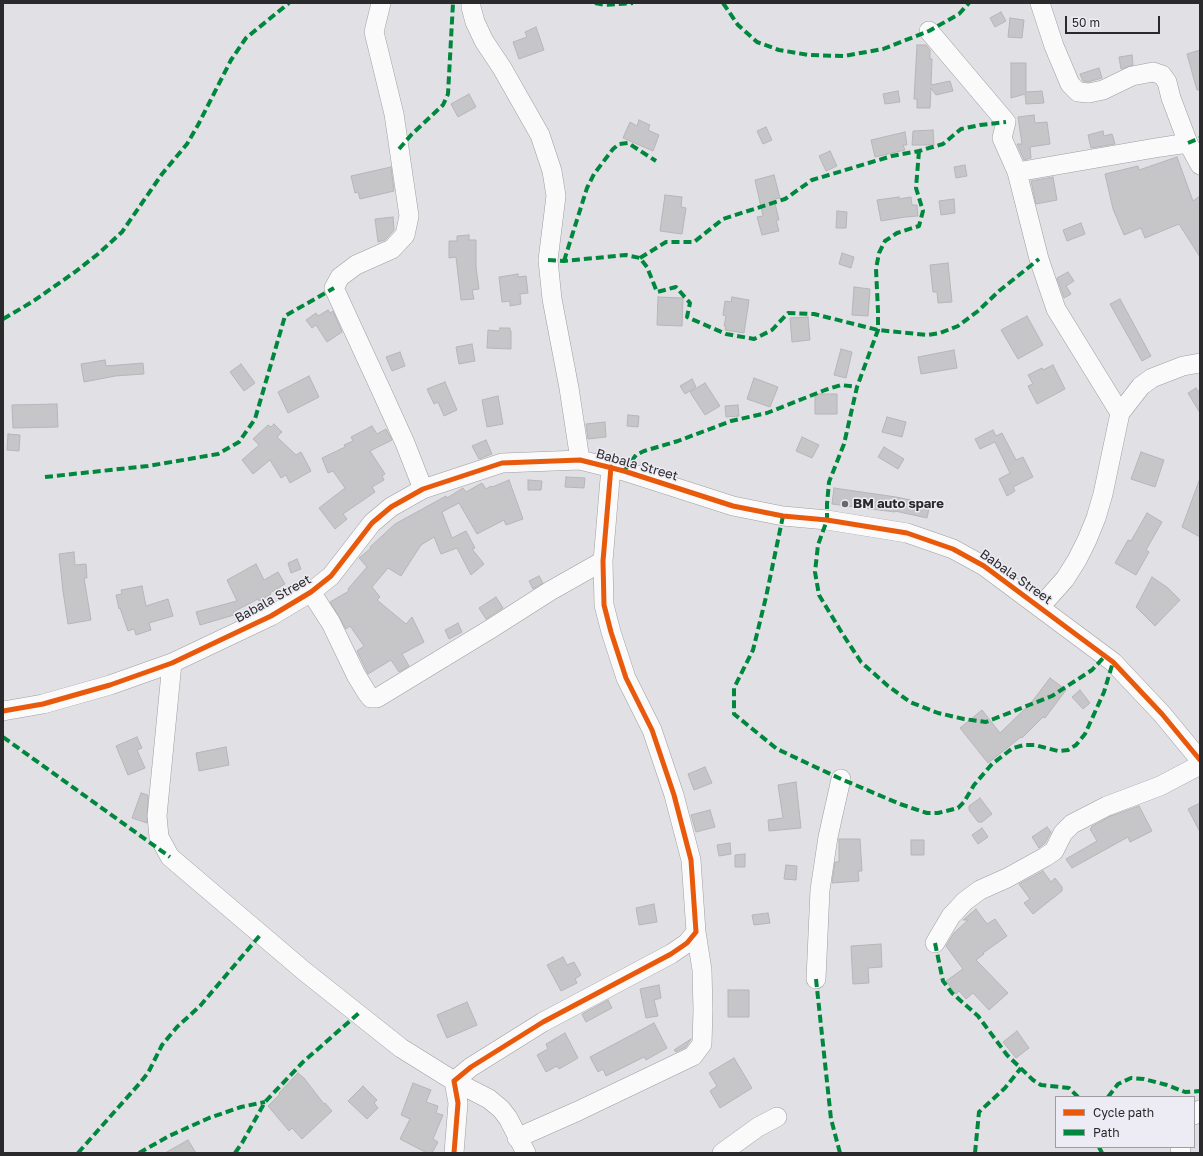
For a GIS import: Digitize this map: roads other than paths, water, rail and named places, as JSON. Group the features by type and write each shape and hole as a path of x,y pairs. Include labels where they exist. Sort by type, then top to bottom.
{"street":[{"path":"381,3 374,32 394,114 409,216 405,235 392,249 356,266 340,277 334,288 396,423 423,489"},
{"path":"472,3 471,7 475,22 484,42 502,68 540,135 552,171 556,196 548,260 552,299 569,388 580,460"},
{"path":"1040,3 1054,46 1070,84 1078,92 1089,93 1103,90 1132,76 1153,72 1162,75 1167,82 1171,98 1188,143 1200,166"},
{"path":"929,31 1006,122 1002,138 1017,172 1038,259 1056,309 1120,413"},
{"path":"1017,172 1188,143"},
{"path":"1040,607 1065,579 1088,540 1103,494 1120,413 1141,386 1152,378 1183,366 1200,362"},
{"name":"Babala Street","path":"3,711 43,704 110,685 172,663 271,616 312,592 331,576 372,523 391,507 423,489 502,463 580,460 611,467 733,506 783,516 827,520 907,533 953,549 984,566 1113,662 1162,714 1200,760"},
{"path":"172,663 157,816 159,837 170,857 304,971 401,1048 454,1081 489,1099 501,1109 508,1118 522,1145 578,1111 693,1056 702,1044 702,970 696,932 691,860 674,795 652,730 626,678 604,605 603,561 611,467"},
{"path":"312,592 331,623 366,693 371,698 376,698 550,591 603,561"},
{"path":"935,943 952,916 965,901 980,890 1054,851 1063,833 1072,824 1107,806 1160,786 1200,765"},
{"path":"816,979 820,890 828,837 841,779"},
{"path":"454,1081 471,1067 543,1022 671,954 687,943 696,932"},
{"path":"454,1081 458,1103 454,1153"},
{"path":"722,1153 758,1127 777,1117"}],"place":[{"name":"BM auto spare","path":"845,504"}]}
